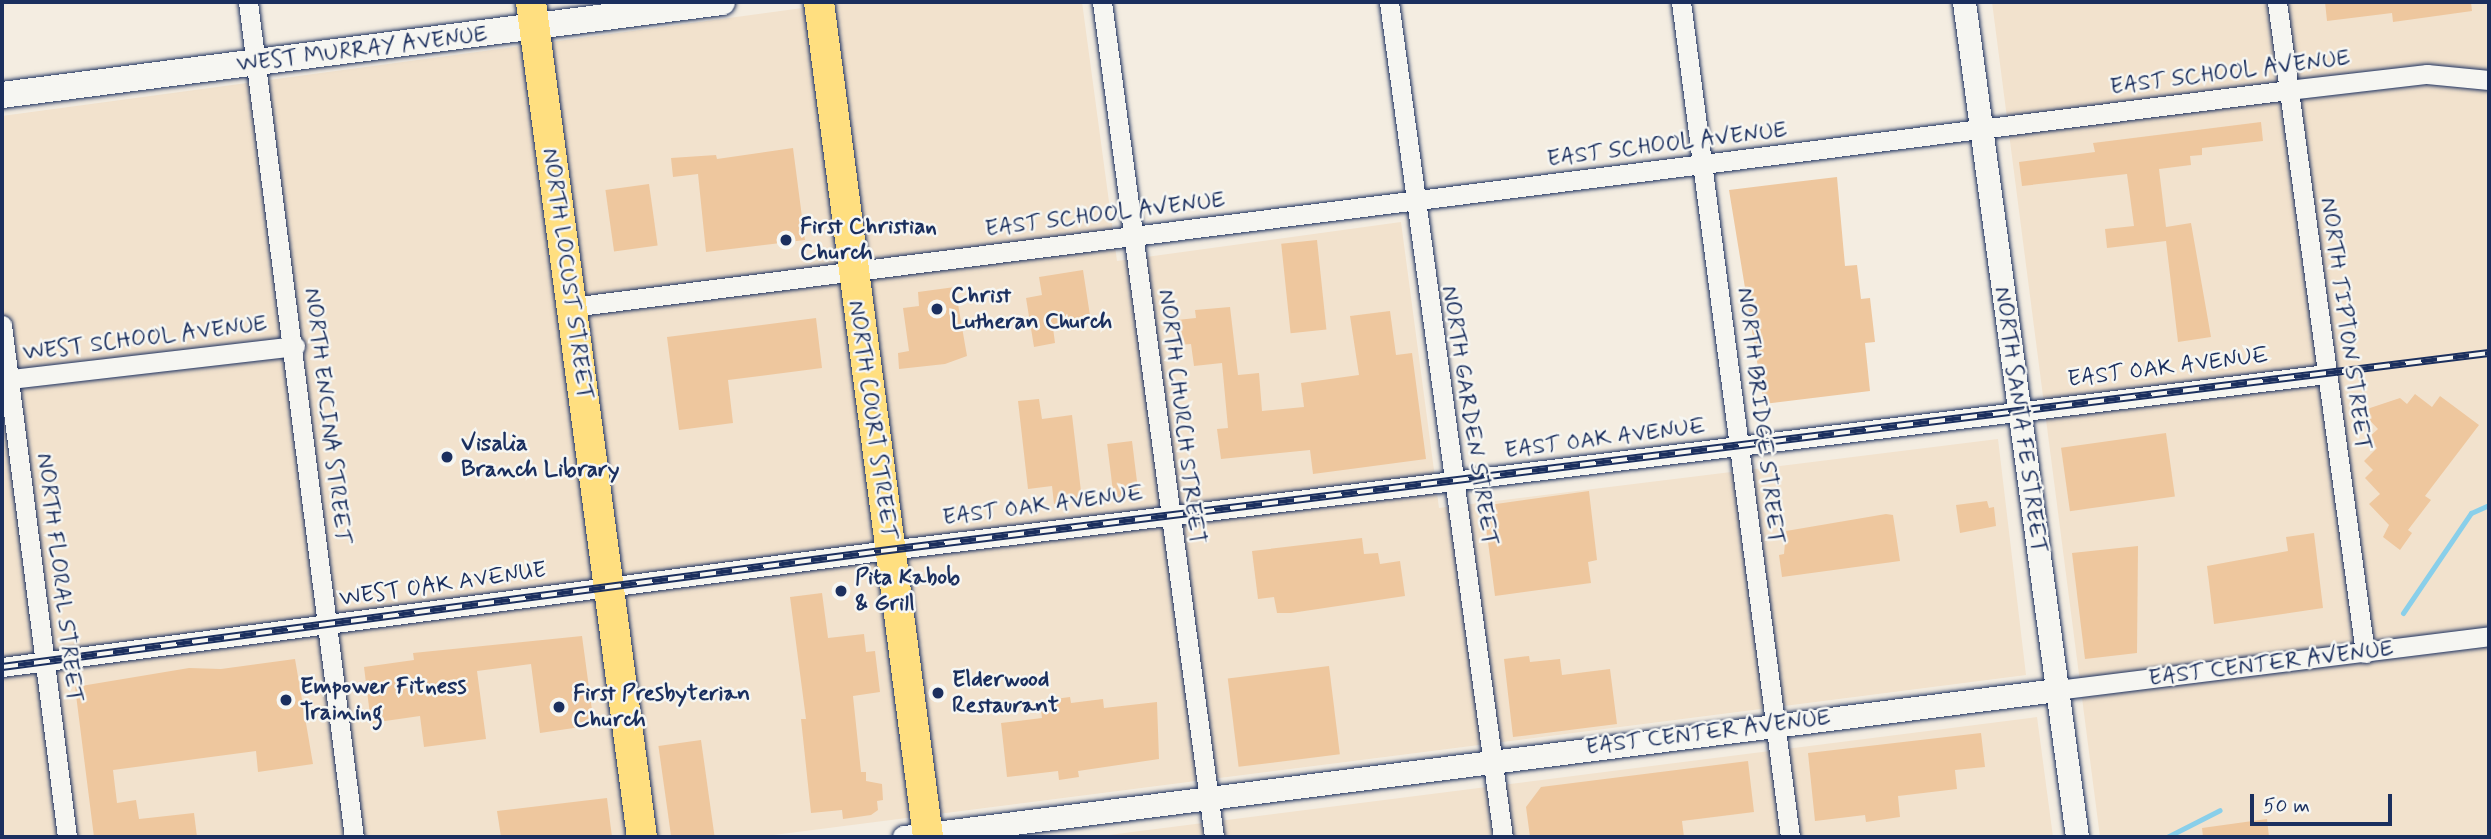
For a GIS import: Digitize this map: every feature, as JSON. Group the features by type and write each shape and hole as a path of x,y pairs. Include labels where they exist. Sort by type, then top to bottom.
{"main road":[{"name":"WEST MURRAY AVENUE","path":"2,96 257,62 533,15 722,2"},
{"name":"NORTH COURT STREET","path":"819,2 851,272 890,549 920,836"},
{"name":"NORTH LOCUST STREET","path":"533,15 571,307 612,587 642,837"}],"street":[{"name":"NORTH ENCINA STREET","path":"248,2 295,346 326,626 354,837"},
{"name":"NORTH CHURCH STREET","path":"1102,2 1214,837"},
{"name":"NORTH GARDEN STREET","path":"1388,2 1413,203 1456,482 1503,837"},
{"name":"NORTH BRIDGE STREET","path":"1681,2 1790,837"},
{"name":"NORTH SANTA FE STREET","path":"1964,2 2077,837"},
{"name":"NORTH TIPTON STREET","path":"2277,2 2365,653"},
{"name":"EAST SCHOOL AVENUE","path":"851,272 1134,235 1413,203 2288,90 2427,74 2489,80"},
{"path":"571,307 851,272"},
{"name":"NORTH FLORAL STREET","path":"2,325 5,380 46,662 67,837"},
{"name":"WEST SCHOOL AVENUE","path":"5,380 295,346"},
{"name":"EAST OAK AVENUE","path":"890,549 2327,374"},
{"name":"WEST OAK AVENUE","path":"2,667 890,549"},
{"name":"EAST CENTER AVENUE","path":"920,836 1775,724 2489,636"}],"shaded area":[{"path":"847,2 1082,2 1117,261 1401,222 1439,508 1998,439 2026,675 758,837 2,837 2,116"},
{"path":"1992,2 2489,2 2489,837 2100,837"},
{"path":"2037,717 2053,837 1093,837"}],"building":[{"path":"2325,2 2471,2 2472,11 2393,22 2392,13 2327,21"},
{"path":"2261,122 2263,141 2202,148 2202,155 2190,156 2191,165 2159,169 2166,227 2191,223 2211,337 2178,342 2166,241 2107,248 2105,229 2134,226 2127,174 2022,186 2019,162 2095,152 2093,143"},
{"path":"793,148 805,240 706,252 698,174 673,177 671,158 716,155 717,159"},
{"path":"1837,177 1845,266 1857,265 1861,299 1870,298 1875,342 1865,343 1870,391 1764,404 1729,190"},
{"path":"649,184 658,245 614,252 605,190"},
{"path":"1317,240 1326,330 1291,333 1281,244"},
{"path":"1083,270 1091,322 1053,328 1055,343 1034,347 1026,298 1042,295 1039,277"},
{"path":"955,287 967,356 945,364 899,369 898,353 909,351 903,308 919,306 918,292"},
{"path":"1230,307 1238,375 1259,373 1262,411 1304,407 1301,383 1359,375 1350,316 1390,311 1396,355 1412,353 1426,459 1313,474 1310,450 1221,459 1217,429 1228,428 1222,363 1194,366 1191,344 1179,345 1177,320 1196,318 1195,310"},
{"path":"816,318 822,368 728,380 733,423 679,430 667,337"},
{"path":"2415,394 2432,407 2440,396 2479,425 2425,496 2431,500 2408,530 2412,533 2400,550 2383,537 2389,525 2369,504 2380,494 2365,478 2373,470 2364,461 2377,448 2367,439 2378,429 2361,411 2400,398 2407,404"},
{"path":"1039,399 1042,419 1072,415 1082,500 1054,504 1052,486 1028,489 1018,401"},
{"path":"2166,433 2175,496 2070,511 2061,448"},
{"path":"1132,441 1139,495 1114,498 1107,444"},
{"path":"1589,491 1597,560 1588,562 1591,583 1495,596 1484,511 1489,505"},
{"path":"1987,501 1989,508 1994,507 1996,526 1960,533 1956,505"},
{"path":"1893,515 1900,561 1782,577 1779,555 1784,554 1786,531"},
{"path":"2314,533 2323,608 2214,624 2207,566 2288,551 2286,537"},
{"path":"1362,538 1364,554 1378,553 1380,564 1400,561 1405,596 1291,613 1277,613 1274,597 1258,599 1252,551"},
{"path":"2138,546 2137,653 2085,659 2072,553"},
{"path":"822,593 828,638 864,634 866,652 875,651 880,692 853,696 861,772 866,772 866,781 882,784 883,800 877,801 878,810 871,815 843,819 842,810 811,813 801,719 806,719 790,597"},
{"path":"582,636 594,725 540,733 531,664 477,671 486,739 424,747 420,716 371,723 364,667 414,660 413,653"},
{"path":"1529,656 1530,662 1560,659 1562,675 1610,669 1617,724 1513,737 1504,659"},
{"path":"295,659 313,764 258,772 256,751 113,770 117,803 136,800 139,819 194,813 197,837 94,837 75,687 189,668 221,669"},
{"path":"1329,666 1340,754 1239,767 1228,678"},
{"path":"1070,697 1071,703 1103,699 1104,708 1157,702 1159,759 1078,771 1079,777 1059,780 1058,771 1007,777 1001,723 1042,718 1040,701"},
{"path":"1981,733 1985,767 1955,770 1957,789 1898,796 1900,817 1866,822 1865,815 1815,821 1808,753"},
{"path":"701,740 715,837 671,837 658,746"},
{"path":"1748,761 1754,812 1682,821 1684,837 1530,837 1526,807 1541,787"},
{"path":"607,798 612,837 501,837 497,811"},
{"path":"2267,819 2269,837 2203,837 2202,828"}],"waterway":[{"path":"2403,613 2471,513 2489,505"},
{"path":"2167,837 2220,810"}],"railway":[{"path":"2,667 881,551 2489,353"}],"place":[{"name":"First Christian Church","path":"786,240"},
{"name":"Christ Lutheran Church","path":"937,309"},
{"name":"Visalia Branch Library","path":"447,457"},
{"name":"Pita Kabob & Grill","path":"841,591"},
{"name":"Elderwood Restaurant","path":"938,693"},
{"name":"Empower Fitness Training","path":"286,700"},
{"name":"First Presbyterian Church","path":"559,707"}]}
